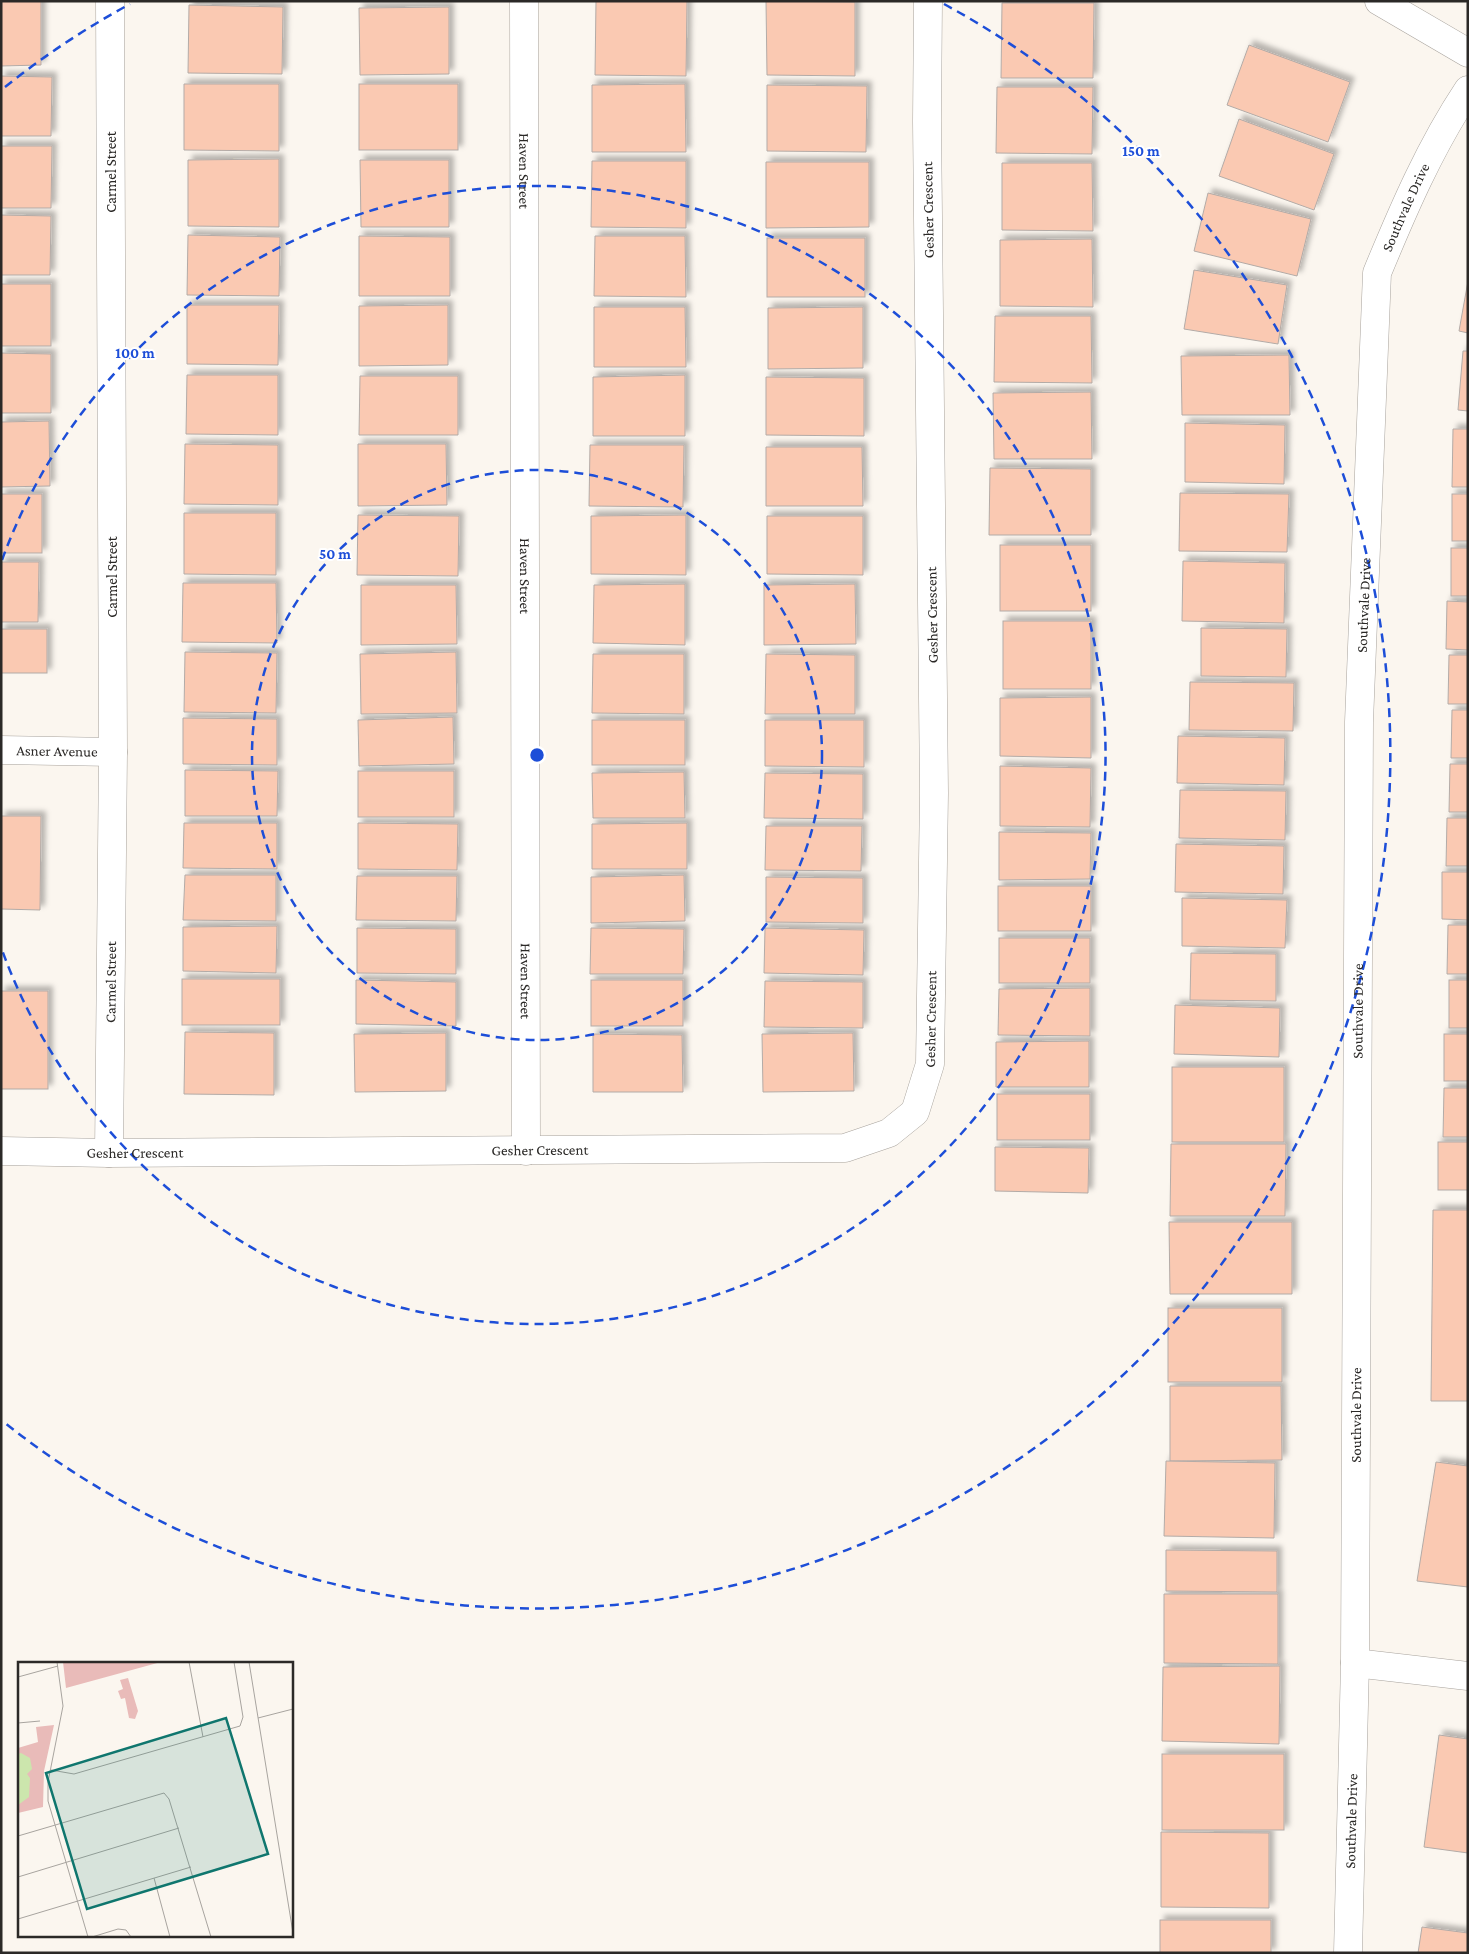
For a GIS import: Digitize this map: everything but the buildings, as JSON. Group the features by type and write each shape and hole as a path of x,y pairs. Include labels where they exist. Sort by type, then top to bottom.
{"street":[{"name":"Carmel Street","path":"109,1153 113,752 110,1"},
{"name":"Haven Street","path":"524,1 526,1151"},
{"name":"Gesher Crescent","path":"1,1151 109,1153 845,1148 889,1133 915,1112 930,1064 934,793 928,1"},
{"path":"1379,1 1468,52"},
{"name":"Southvale Drive","path":"1348,1953 1355,1663 1359,722 1377,273 1403,209 1454,110 1468,90"},
{"name":"Asner Avenue","path":"1,750 113,752"},
{"path":"1355,1663 1468,1676"}]}
